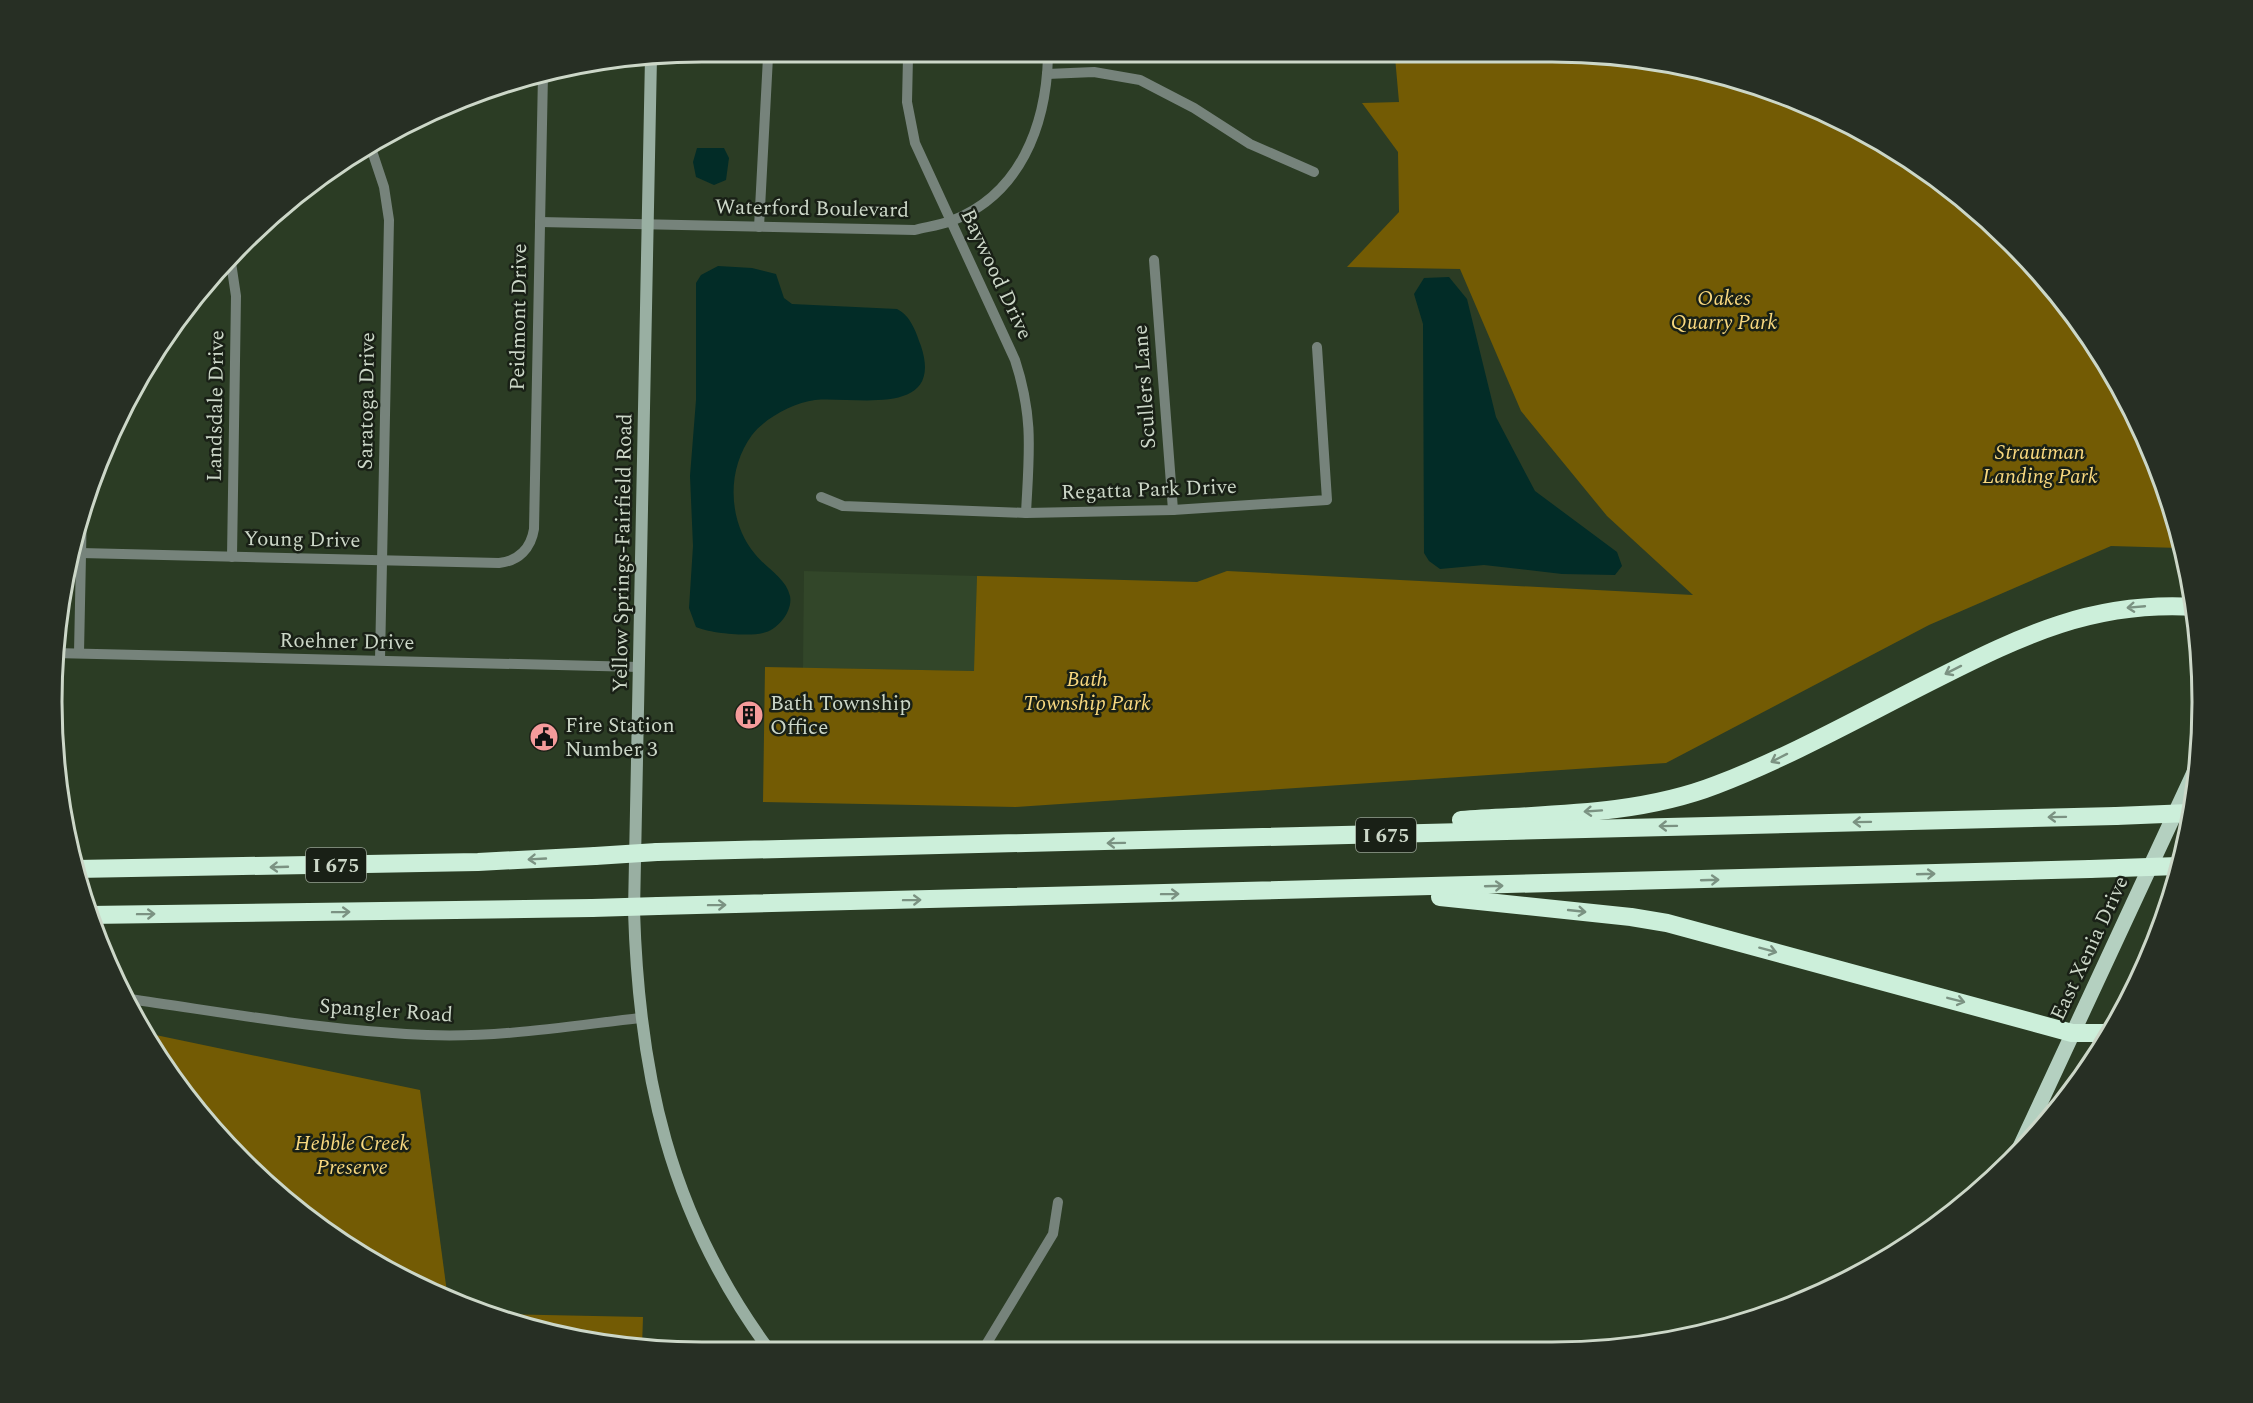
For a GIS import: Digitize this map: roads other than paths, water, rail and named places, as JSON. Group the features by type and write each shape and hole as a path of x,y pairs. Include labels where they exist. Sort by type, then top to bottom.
{"highway":[{"path":"1155,843 1623,809 1671,801 1756,769 2032,632 2109,610 2158,606 2184,607"},
{"name":"I 675","path":"84,869 478,862 657,852 1155,843 1590,828 2181,813"},
{"name":"I 675","path":"98,915 592,908 1309,891 2170,866"},
{"path":"1309,891 1432,896 1631,917 1667,923 2072,1032 2099,1033"}],"main road":[{"name":"Yellow Springs-Fairfield Road","path":"651,64 634,911 640,1018 656,1109 693,1216 723,1279 764,1342"},
{"name":"East Xenia Drive","path":"2029,1128 2185,792"}],"street":[{"path":"759,227 768,62"},
{"name":"Baywood Drive","path":"909,62 907,102 915,142 1015,360 1026,394 1031,430 1026,513"},
{"name":"Waterford Boulevard","path":"540,222 915,230 951,221 990,200 1020,165 1040,123 1048,62"},
{"path":"1047,74 1094,72 1140,80 1194,108 1250,144 1314,172"},
{"name":"Peidmont Drive","path":"520,556 530,543 534,529 543,81"},
{"name":"Saratoga Drive","path":"372,152 384,187 389,220 380,660"},
{"name":"Scullers Lane","path":"1154,260 1173,510"},
{"name":"Landsdale Drive","path":"232,267 236,296 232,557"},
{"name":"Regatta Park Drive","path":"821,497 843,506 1026,513 1173,510 1328,500 1317,347"},
{"path":"79,653 81,544"},
{"name":"Young Drive","path":"81,553 499,563 520,556"},
{"name":"Roehner Drive","path":"64,652 639,667"},
{"name":"Spangler Road","path":"136,1000 358,1031 429,1035 484,1035 640,1018"},
{"path":"988,1342 1053,1234 1058,1202"}],"water":[{"path":"697,148 724,148 729,158 726,180 714,185 696,177 693,162"},
{"path":"718,266 752,268 776,274 784,298 792,304 897,309 906,316 915,330 921,346 925,369 920,385 908,394 892,399 807,402 772,417 752,435 738,464 734,480 735,512 746,541 759,559 784,584 790,596 790,602 787,614 774,628 763,633 748,635 729,634 696,627 689,608 693,546 690,476 696,400 696,283 701,275"},
{"path":"1449,277 1467,299 1496,417 1535,491 1617,552 1622,566 1615,575 1562,574 1484,565 1440,569 1429,561 1424,553 1423,324 1414,294 1424,278"}],"place":[{"name":"Bath Township Office","path":"749,715"},
{"name":"Fire Station Number 3","path":"544,737"}],"park label":[{"name":"Oakes Quarry Park","path":"1724,310"},
{"name":"Strautman Landing Park","path":"2040,464"},
{"name":"Bath Township Park","path":"1087,691"},
{"name":"Hebble Creek Preserve","path":"352,1155"}]}
